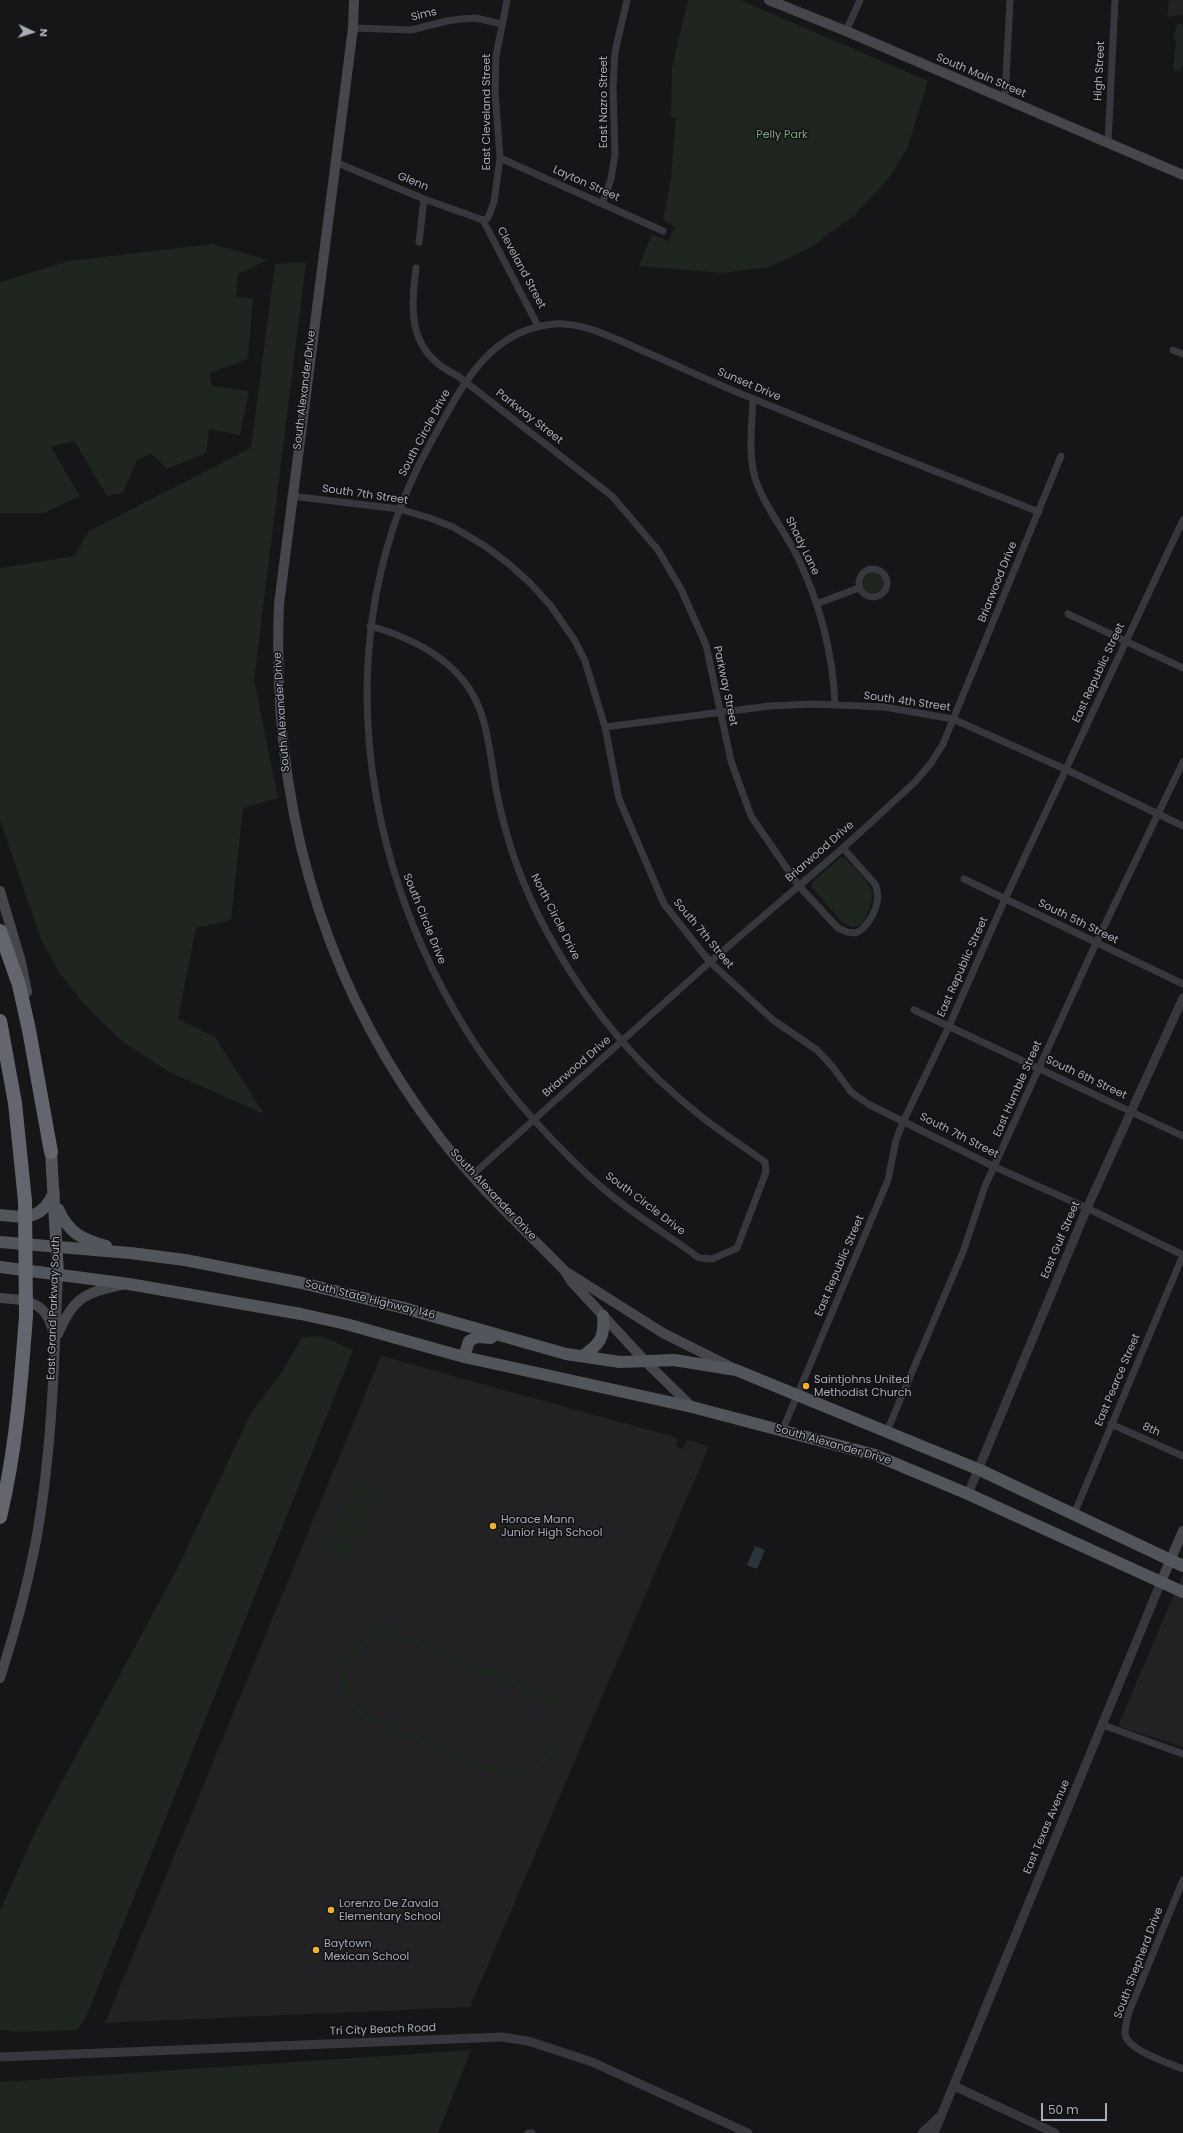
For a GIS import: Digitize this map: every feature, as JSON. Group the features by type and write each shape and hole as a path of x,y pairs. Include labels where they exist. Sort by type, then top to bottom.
{"highway":[{"path":"0,931 20,992 39,1081 51,1152"},
{"path":"0,1021 17,1116 25,1201 26,1316 22,1378 14,1441 0,1517"}],"main road":[{"name":"South Alexander Drive","path":"354,0 353,28 291,496 279,604 278,668 287,779 302,858 327,934 364,1018 407,1091 440,1138 471,1176 565,1271 662,1333 736,1370 980,1470 1183,1566"},
{"name":"South Main Street","path":"769,0 846,31 1183,175"},
{"name":"East Grand Parkway South","path":"0,891 21,962 43,1079 55,1198 58,1274 55,1341 45,1475 35,1546 15,1630 0,1678"},
{"path":"0,1215 26,1216 42,1212 55,1198 65,1224 77,1234 88,1240 130,1253"},
{"name":"South State Highway 146","path":"0,1242 130,1253 185,1260 302,1283 404,1308 566,1354 620,1362 674,1360 736,1370"},
{"path":"0,1267 129,1284 300,1314 346,1324 464,1357 692,1407"},
{"name":"South Alexander Drive","path":"565,1271 571,1281 603,1316 646,1362 692,1407 875,1455 968,1494 1183,1592"},
{"path":"55,1341 69,1312 79,1300 92,1291 129,1284"},
{"path":"0,1298 21,1299 36,1303 46,1312 51,1323 55,1341"},
{"path":"583,1356 597,1347 601,1340 604,1328 603,1316"},
{"path":"464,1357 469,1341 477,1337 515,1340"},
{"name":"East Texas Avenue","path":"1161,1582 1183,1531"}],"street":[{"name":"East Cleveland Street","path":"483,220 488,218 494,202 500,158 495,92 496,56 501,24 507,0"},
{"name":"East Nazro Street","path":"602,204 611,179 615,155 613,87 615,52 627,0"},
{"path":"846,31 860,0"},
{"path":"1005,99 1010,0"},
{"name":"High Street","path":"1108,143 1115,0"},
{"name":"Sims","path":"353,28 411,30 447,20 476,18 501,24"},
{"name":"Layton Street","path":"500,158 663,231"},
{"name":"Glenn","path":"335,162 424,199 483,220"},
{"path":"419,242 424,199"},
{"name":"Cleveland Street","path":"483,220 538,326"},
{"name":"Parkway Street","path":"416,268 412,311 418,336 424,348 442,369 458,376 612,496 638,524 658,550 681,589 706,646 722,712 724,735 730,761 751,816 799,886 838,928 847,932 856,933 868,924 878,898 878,891 875,884 843,848"},
{"name":"Sunset Drive","path":"464,382 501,343 528,328 560,323 576,326 613,338 753,399 1039,512"},
{"path":"1173,350 1183,354"},
{"name":"South Circle Drive","path":"464,382 425,452 399,509 378,578 370,626 368,682 369,752 382,833 402,898 435,974 448,998 487,1060 533,1120 605,1190 699,1258 712,1260 737,1248 756,1197"},
{"name":"Shady Lane","path":"753,399 751,458 755,478 762,495 798,559 816,604 834,676 835,705"},
{"name":"Briarwood Drive","path":"471,1176 710,962 843,848 915,782 931,763 943,744 1061,456"},
{"name":"South 7th Street","path":"291,496 399,509 442,522 485,546 509,564 540,595 562,621 586,661 605,727 619,799 664,904 710,962 773,1020 817,1050 832,1066 851,1092 868,1104 904,1120 995,1167 1087,1208 1183,1255"},
{"name":"East Republic Street","path":"782,1431 888,1180 896,1140 904,1120 949,1026 1005,899 1065,769 1183,520"},
{"path":"868,569 877,569 886,579 886,588 877,597 868,597 859,588 859,578 868,569"},
{"path":"816,604 859,588"},
{"path":"1068,614 1183,668"},
{"name":"North Circle Drive","path":"370,626 409,639 437,655 465,682 476,700 488,739 501,814 522,876 555,947 588,1000 622,1042 668,1088 702,1117 765,1162 766,1172 756,1197"},
{"name":"South 4th Street","path":"605,727 770,706 835,705 884,708 953,719 1065,769 1183,826"},
{"name":"East Humble Street","path":"887,1431 963,1252 985,1186 995,1167 1096,943 1183,762"},
{"name":"South 5th Street","path":"964,879 1183,984"},
{"name":"East Gulf Street","path":"968,1494 980,1470 1087,1208 1183,998"},
{"name":"South 6th Street","path":"914,1010 1183,1136"},
{"name":"East Pearce Street","path":"1074,1514 1183,1255"},
{"name":"8th","path":"1111,1424 1183,1456"},
{"name":"East Texas Avenue","path":"934,2133 1012,1940 1103,1725 1161,1582"},
{"path":"1103,1725 1183,1754"},
{"name":"South Shepherd Drive","path":"1183,1880 1129,2012 1125,2035 1129,2042 1136,2048 1183,2069"},
{"name":"Tri City Beach Road","path":"0,2057 502,2037 528,2041 592,2062 748,2133"},
{"path":"954,2086 1055,2133"},
{"path":"922,2133 942,2114"}],"shaded area":[{"path":"1169,0 1183,0 1183,15 1167,17"},
{"path":"381,1356 678,1438 675,1445 682,1449 687,1440 709,1446 470,2007 105,2023"},
{"path":"755,1546 765,1550 757,1569 747,1565"},
{"path":"1183,1573 1183,1747 1118,1726"}],"green space":[{"name":"Pelly Park","path":"688,0 740,0 928,81 907,149 889,178 855,215 811,247 770,267 721,273 639,266 652,234 668,241 675,227 663,220 671,179 676,117 671,118 672,67"},
{"path":"1177,24 1183,24 1183,63 1180,72 1173,70 1176,41 1173,40"},
{"path":"213,244 268,260 238,274 236,297 253,298 248,359 210,373 212,386 249,391 240,435 209,429 206,453 167,469 151,454 137,460 123,493 107,496 74,441 51,447 80,496 44,513 0,513 0,282 69,261"},
{"path":"306,262 254,680 278,798 243,808 231,920 196,928 178,1019 215,1037 264,1114 169,1072 123,1042 82,1002 59,972 41,939 0,820 0,568 74,556 89,531 251,448 275,264"},
{"path":"873,573 880,576 883,583 880,590 873,593 866,590 863,583 866,576"},
{"path":"840,858 846,859 867,882 873,893 867,916 858,926 848,926 843,923 812,888 812,882"},
{"path":"321,1336 353,1350 86,2017 77,2030 21,2032 0,2030 0,1911 38,1826 178,1567 251,1413 282,1372 302,1337"},
{"path":"352,1481 381,1493 376,1506 347,1494"},
{"path":"345,1498 374,1511 368,1524 340,1512"},
{"path":"337,1517 366,1529 361,1542 332,1530"},
{"path":"330,1534 359,1546 353,1560 325,1547"},
{"path":"372,1621 565,1700 563,1706 550,1701 557,1715 560,1729 558,1743 553,1755 544,1765 532,1773 518,1777 502,1777 362,1719 351,1707 344,1695 341,1682 342,1669 347,1657 355,1647 366,1638 381,1632 370,1627","holes":["390,1638 405,1641 535,1696 546,1708 552,1721 553,1734 550,1746 543,1757 532,1765 519,1770 503,1771 366,1714 356,1703 350,1691 348,1679 350,1667 355,1656 364,1647 376,1641"]},
{"path":"471,2050 438,2133 0,2133 0,2082"}],"place":[{"name":"Saintjohns United Methodist Church","path":"806,1386"},
{"name":"Horace Mann Junior High School","path":"493,1526"},
{"name":"Lorenzo De Zavala Elementary School","path":"331,1910"},
{"name":"Baytown Mexican School","path":"316,1950"}]}
